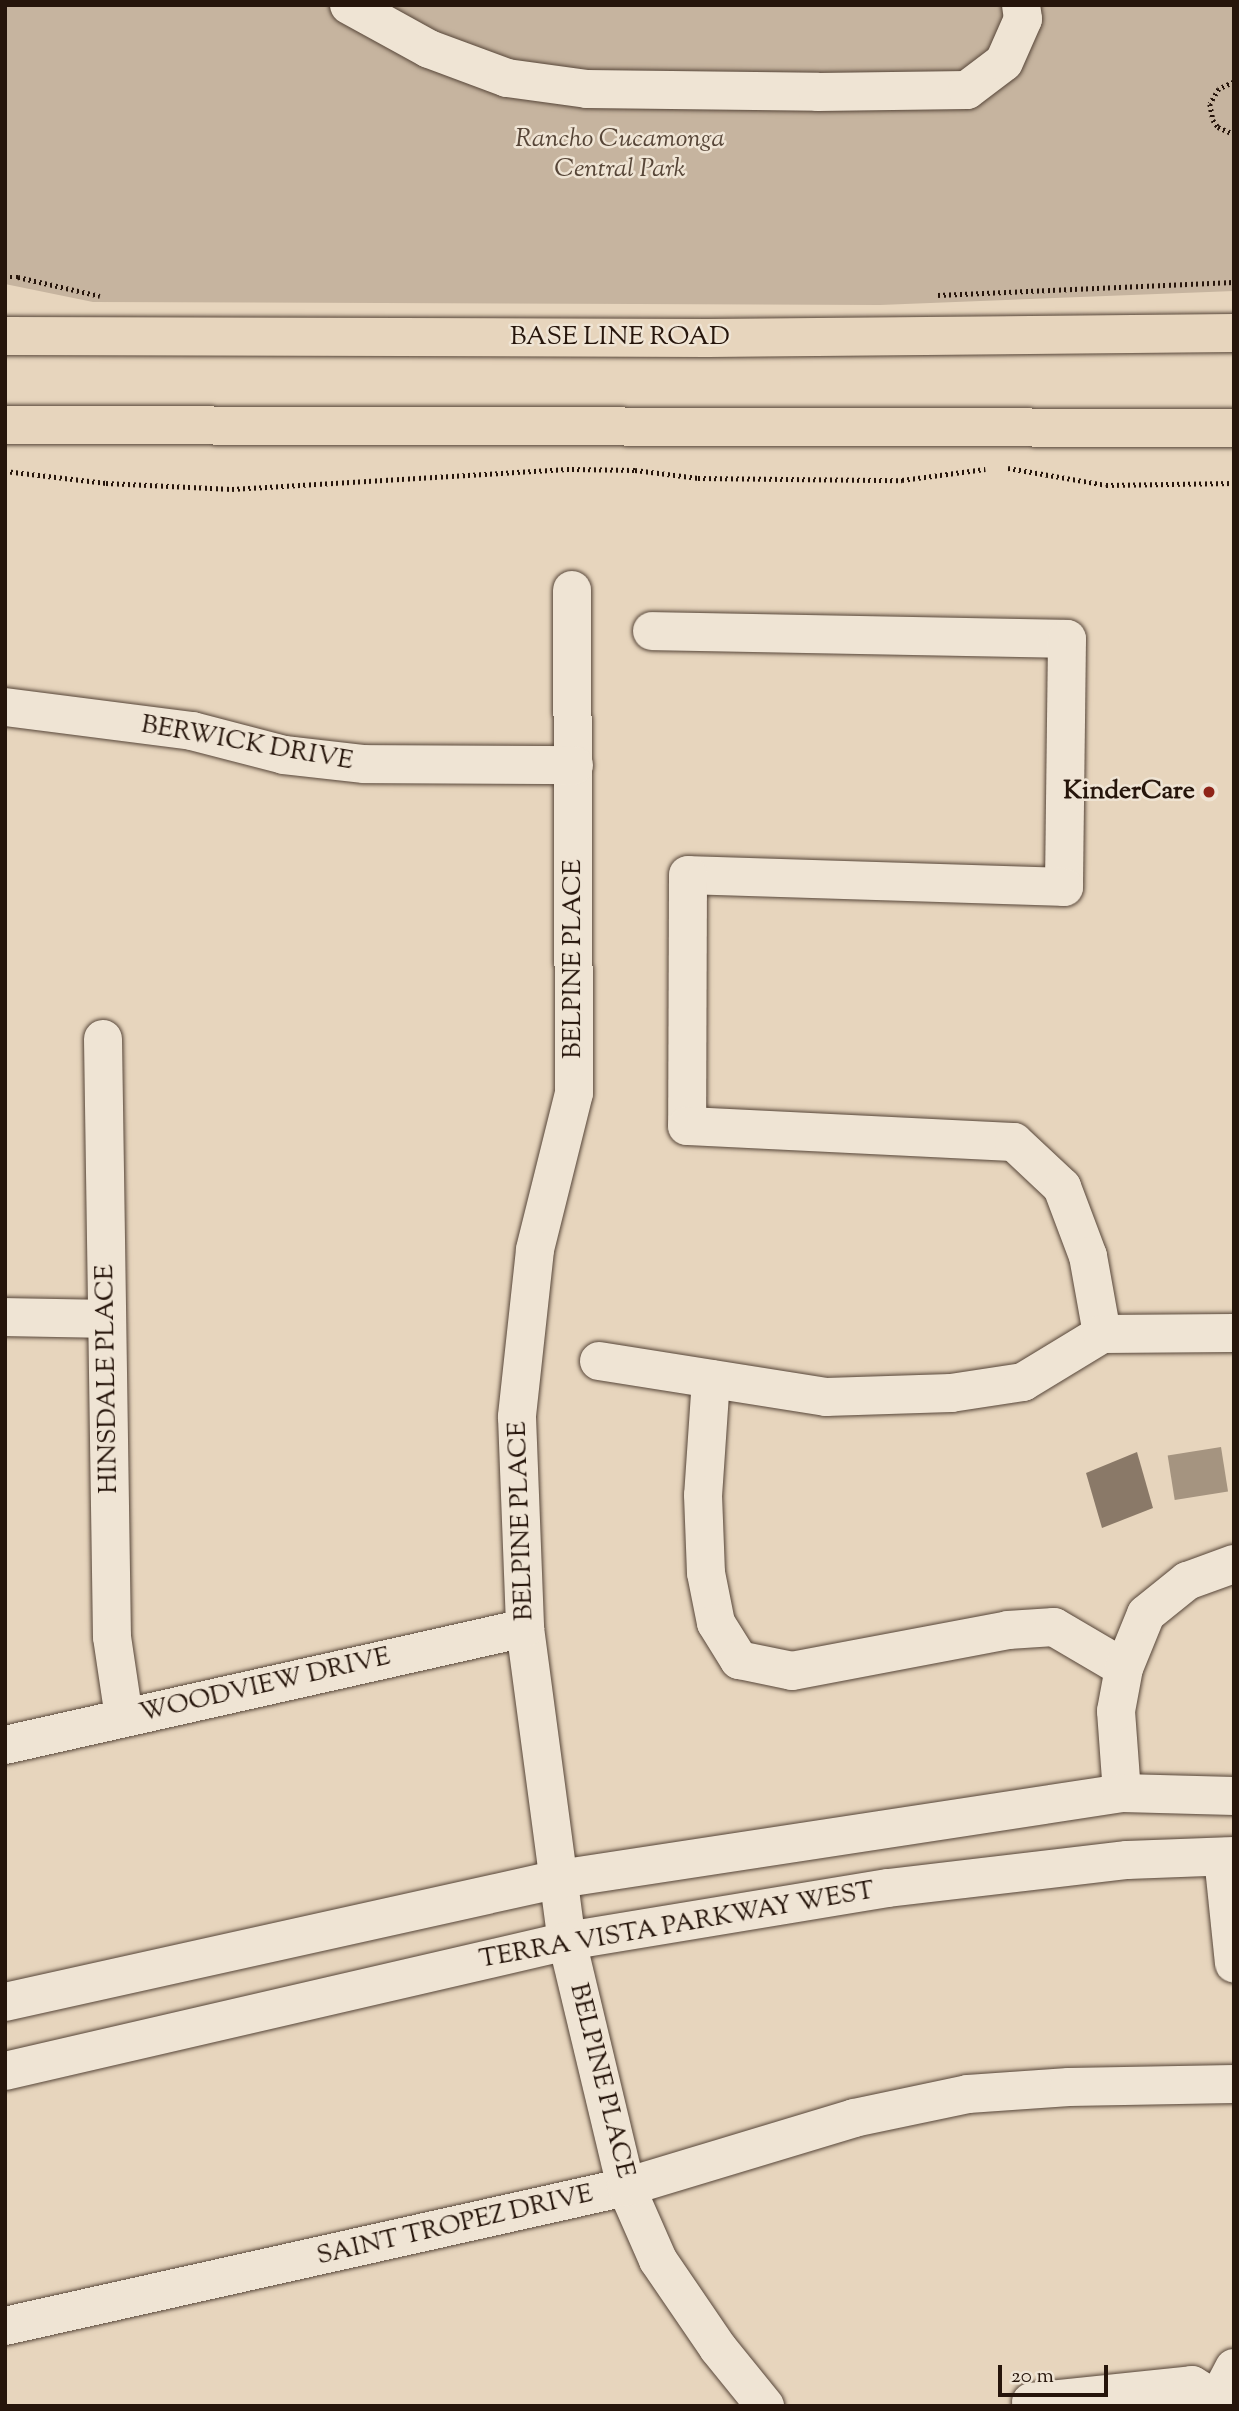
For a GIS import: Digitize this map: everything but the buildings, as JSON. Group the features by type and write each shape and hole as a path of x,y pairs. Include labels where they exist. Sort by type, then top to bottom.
{"main road":[{"name":"BASE LINE ROAD","path":"5,337 708,338 1234,333"},
{"path":"5,425 1234,428"}],"street":[{"path":"349,5 429,49 507,78 587,89 792,92 967,90 1004,62 1023,19 1021,5"},
{"name":"BELPINE PLACE","path":"572,590 574,1093 535,1250 517,1417 525,1628 567,1941 626,2188 658,2260 718,2348 765,2406"},
{"path":"652,631 1067,639 1064,887 688,875 687,1126 1014,1142 1062,1187 1088,1256 1102,1335"},
{"name":"BERWICK DRIVE","path":"5,707 192,731 285,755 364,764 574,765"},
{"name":"HINSDALE PLACE","path":"103,1039 112,1637 124,1717"},
{"path":"5,1317 106,1319"},
{"path":"599,1362 826,1397 951,1393 1023,1382 1102,1335 1234,1333"},
{"path":"711,1379 703,1495 706,1573 716,1623 739,1660 792,1671 1008,1630 1054,1627 1124,1668"},
{"path":"1122,1794 1116,1711 1124,1668 1146,1614 1187,1581 1234,1564"},
{"name":"WOODVIEW DRIVE","path":"5,1745 525,1628"},
{"path":"5,2002 559,1879 1122,1794 1234,1796"},
{"path":"1228,1856 1234,1963"},
{"name":"TERRA VISTA PARKWAY WEST","path":"5,2071 567,1941 888,1888 1127,1860 1228,1856"},
{"name":"SAINT TROPEZ DRIVE","path":"5,2326 626,2188 853,2118 968,2094 1069,2087 1234,2084"},
{"path":"1031,2402 1192,2385 1222,2391"}],"path":[{"path":"1234,82 1227,84 1213,96 1210,112 1218,127 1234,134"},
{"path":"5,277 114,296"},
{"path":"931,295 1234,282"},
{"path":"5,471 106,483 232,489 572,469 635,470 698,478 902,480 990,468"},
{"path":"999,468 1106,485 1234,483"}],"green space":[{"name":"Rancho Cucamonga Central Park","path":"5,5 1234,5 1234,291 880,305 93,302 5,284"}],"shaded area":[{"path":"1221,1447 1228,1491 1175,1500 1168,1455"}],"place":[{"name":"KinderCare","path":"1209,792"}]}
